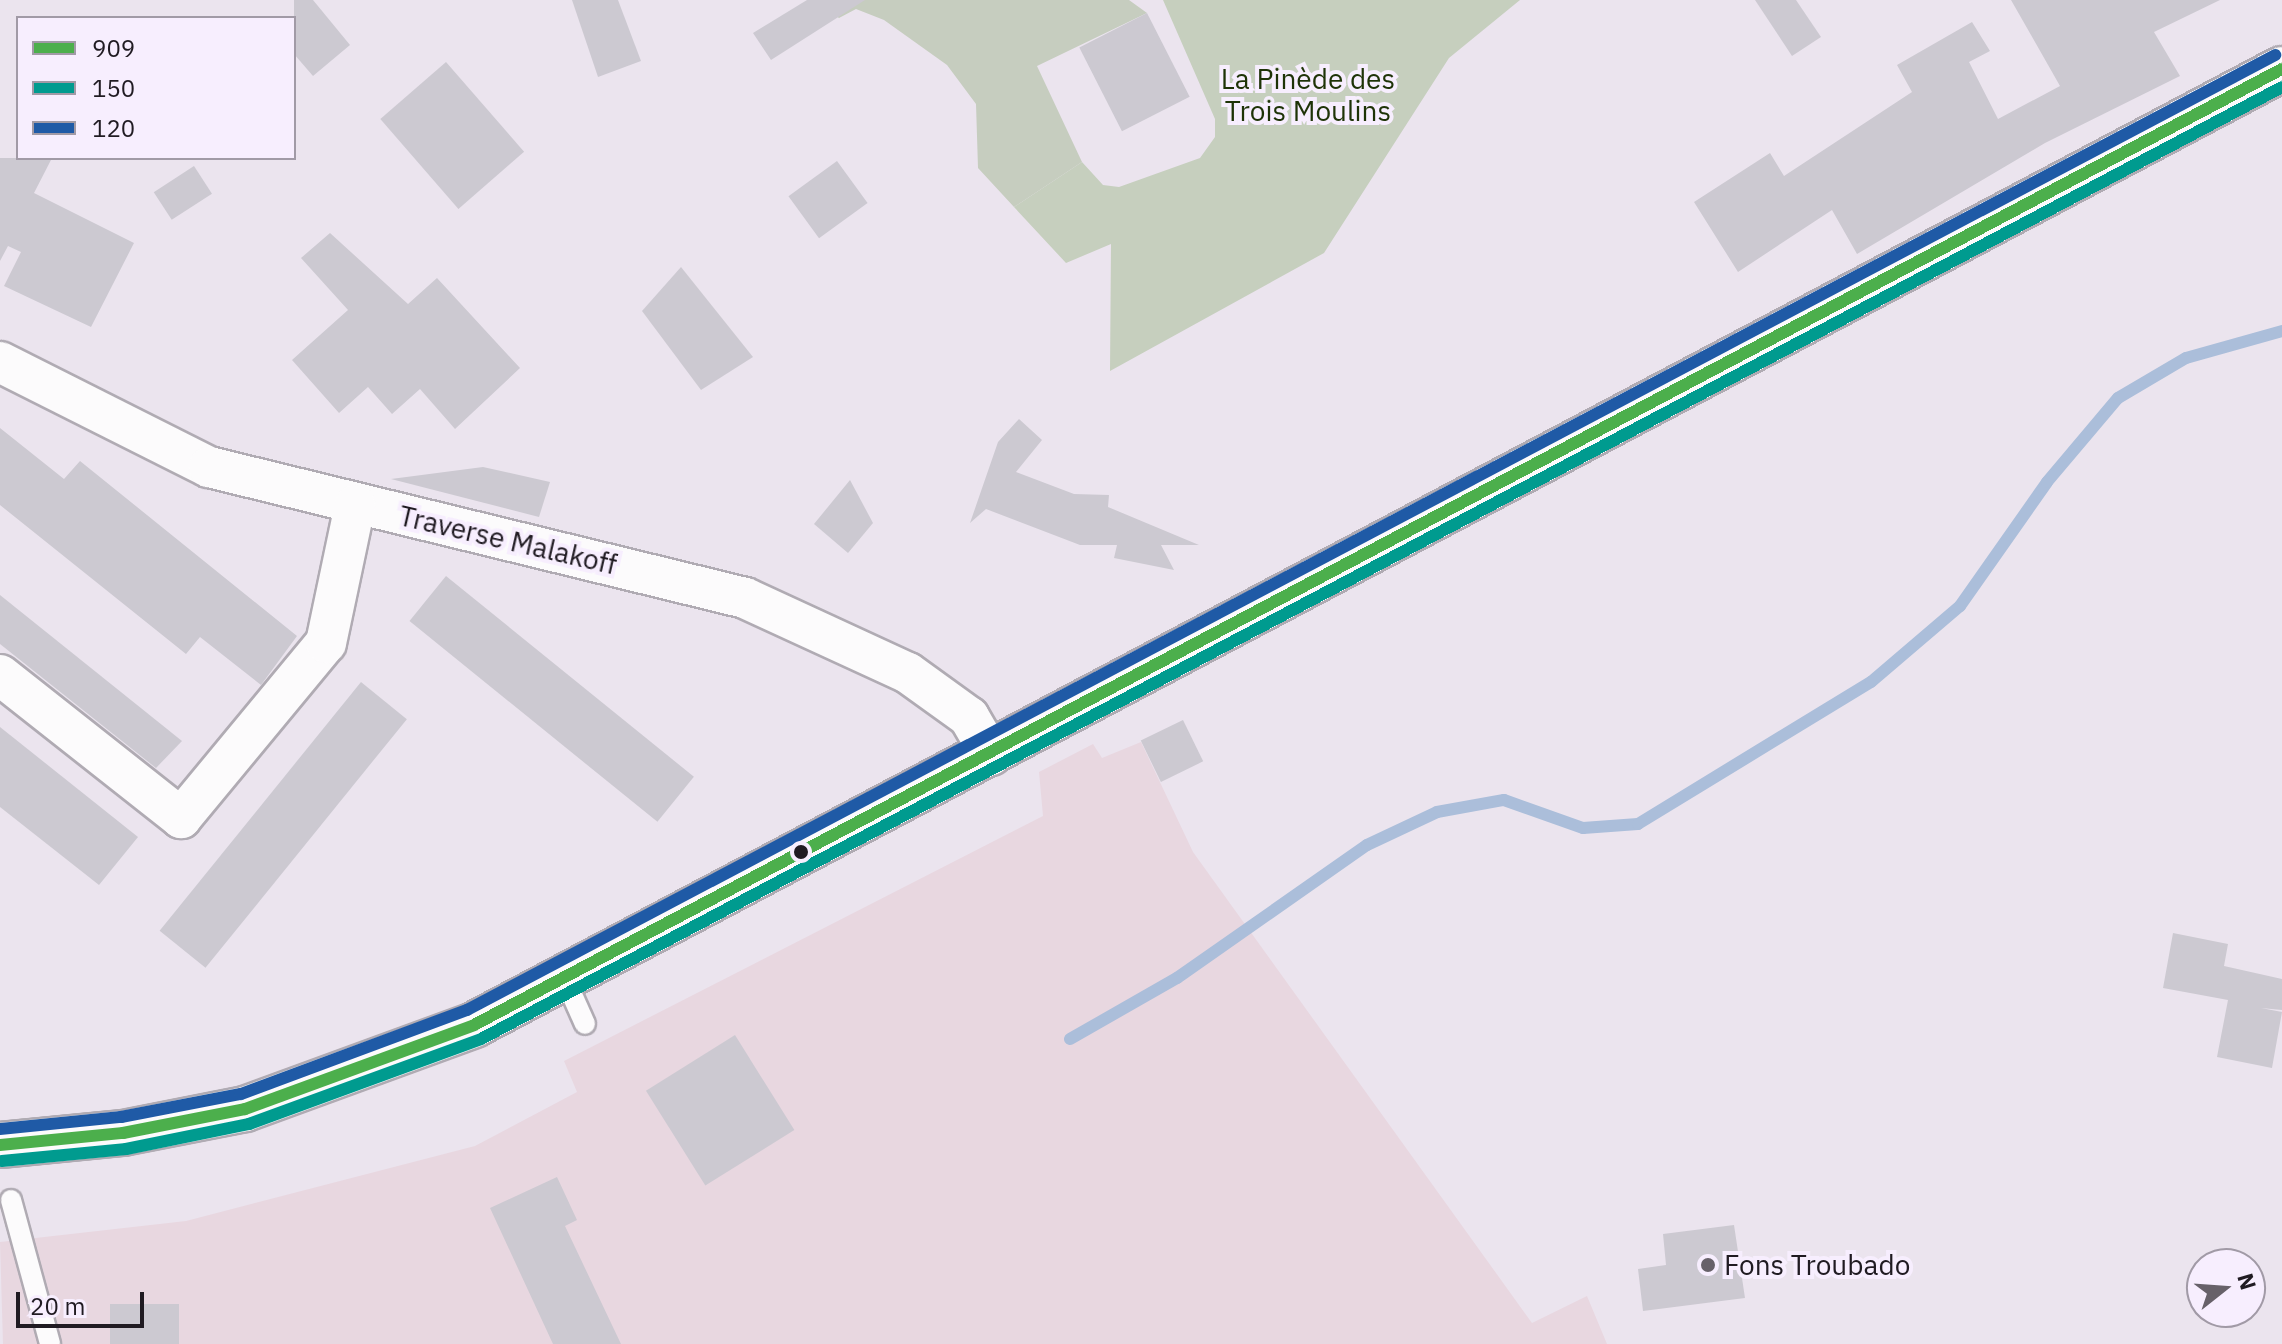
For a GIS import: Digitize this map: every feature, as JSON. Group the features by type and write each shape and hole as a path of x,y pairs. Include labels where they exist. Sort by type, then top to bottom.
{"main road":[{"path":"0,1145 123,1133 245,1109 367,1069 565,979 2282,69"}],"street":[{"name":"Traverse Malakoff","path":"0,362 209,467 745,598 908,673 969,717 991,755"},
{"path":"0,675 181,818 326,643 355,505"}],"lane":[{"path":"565,979 585,1024"},
{"path":"11,1200 50,1344"}],"shaded area":[{"path":"814,0 1129,0 1147,13 1037,66 1082,162 1014,207 978,168 976,104 947,65 884,20 856,9 839,18"},
{"path":"1141,742 1193,852 1532,1323 1587,1296 1607,1344 3,1344 0,1242 186,1221 475,1146 577,1092 564,1061 1043,816 1039,772 1093,744 1102,758"}],"green space":[{"name":"La Pinède des Trois Moulins","path":"1163,0 1520,0 1449,58 1324,253 1110,371 1111,244 1066,263 1014,207 1082,162 1103,185 1119,187 1200,158 1215,137 1215,119"}],"building":[{"path":"294,0 313,0 350,45 313,76 296,56"},
{"path":"572,0 618,0 641,61 598,77"},
{"path":"807,0 865,0 771,60 753,33"},
{"path":"1755,0 1796,0 1821,37 1792,56"},
{"path":"2011,0 2220,0 2154,32 2180,76 2045,143 1857,254 1832,210 1738,272 1694,202 1770,153 1784,176 1912,92 1897,65 1972,22 1990,51 1969,62 1998,119 2060,86"},
{"path":"1147,13 1190,97 1122,131 1079,48"},
{"path":"446,62 524,152 458,209 380,119"},
{"path":"0,158 51,160 34,193 134,243 91,327 4,286 21,252 8,246 0,261"},
{"path":"837,161 868,203 819,238 788,196"},
{"path":"194,166 212,194 172,220 154,192"},
{"path":"330,233 408,304 437,278 520,368 455,429 420,389 392,414 368,387 339,413 292,360 348,310 301,258"},
{"path":"681,267 753,357 701,390 642,311"},
{"path":"1019,419 1042,440 1016,472 1074,494 1109,495 1108,507 1199,545 1161,545 1174,570 1114,558 1117,545 1080,545 986,509 970,523 998,442"},
{"path":"0,428 64,479 80,461 297,636 261,685 200,637 186,654 0,505"},
{"path":"483,467 550,482 539,517 391,479"},
{"path":"850,480 873,523 848,553 814,524"},
{"path":"446,576 694,777 657,822 409,621"},
{"path":"0,595 182,741 156,768 0,644"},
{"path":"361,682 407,719 205,968 160,931"},
{"path":"1183,720 1203,761 1161,782 1141,741"},
{"path":"0,727 138,837 99,885 0,807"},
{"path":"2173,933 2228,944 2224,966 2282,979 2282,1010 2261,1008 2282,1012 2272,1068 2217,1057 2228,1000 2163,988"},
{"path":"735,1035 794,1130 705,1186 646,1091"},
{"path":"557,1177 577,1220 565,1226 621,1344 553,1344 490,1208"},
{"name":"Fons Troubado","path":"1734,1225 1745,1298 1643,1311 1638,1269 1666,1265 1663,1234"},
{"path":"110,1304 179,1304 179,1344 110,1344"}],"waterway":[{"path":"1070,1039 1177,978 1367,845 1437,812 1504,800 1583,828 1638,824 1871,682 1960,606 2047,482 2118,398 2186,358 2282,331"}],"transit line":[{"name":"120","path":"0,1129 121,1117 241,1094 467,1010 2275,55"},
{"name":"909","path":"0,1145 123,1133 245,1109 474,1025 2282,69"},
{"name":"150","path":"2,1161 126,1149 249,1124 481,1039 2282,87"}],"place":[{"name":"Fons Troubado","path":"1708,1265"}]}
